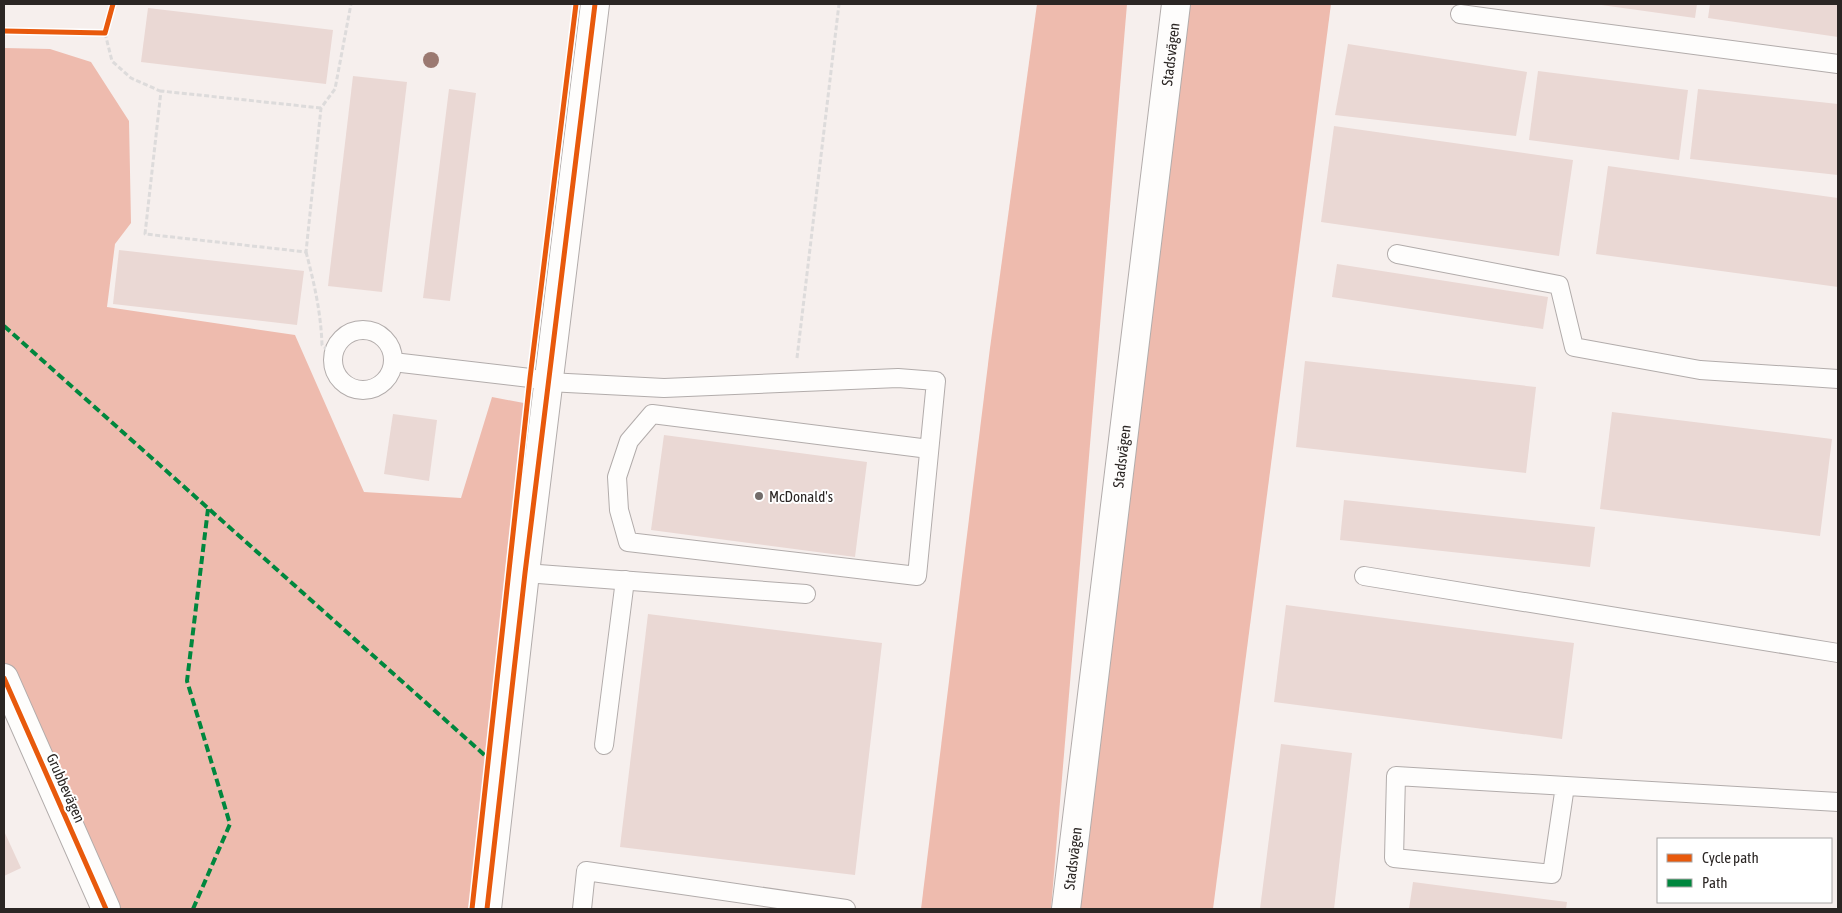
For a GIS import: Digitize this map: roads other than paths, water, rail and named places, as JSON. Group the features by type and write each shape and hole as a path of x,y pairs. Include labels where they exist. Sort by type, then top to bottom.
{"street":[{"path":"487,909 525,573 595,4"},
{"name":"Stadsvägen","path":"1066,909 1176,4"},
{"name":"Grubbevägen","path":"4,678 106,909"}],"lane":[{"path":"1460,14 1838,64"},
{"path":"1397,254 1559,285 1574,348 1700,370 1838,379"},
{"path":"366,330 380,335 388,343 392,352 393,362 391,372 378,386 359,390 342,382 336,374 333,355 342,337 351,332 366,330"},
{"path":"393,362 530,378 548,382 664,388 898,378 936,381 917,576 628,542 619,510 617,477 629,440 652,414 929,449"},
{"path":"525,573 806,594"},
{"path":"1364,576 1838,653"},
{"path":"604,745 624,580"},
{"path":"1565,786 1552,874 1394,858 1396,776 1838,802"},
{"path":"582,909 586,870 846,909"}],"place":[{"name":"McDonald's","path":"759,496"}]}
